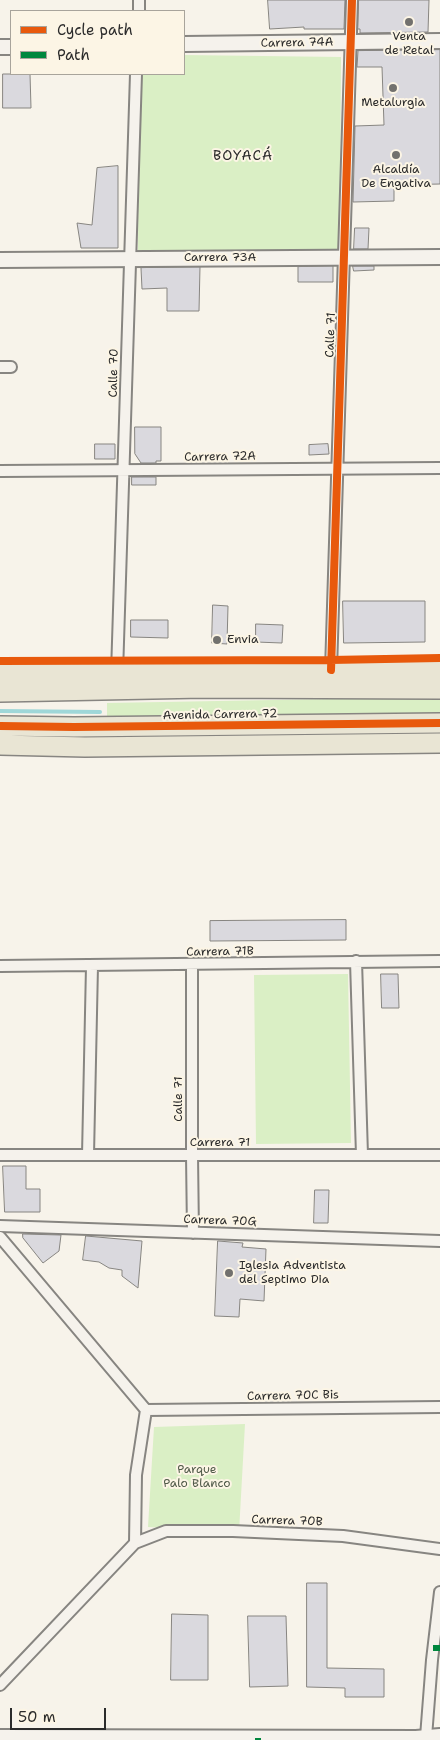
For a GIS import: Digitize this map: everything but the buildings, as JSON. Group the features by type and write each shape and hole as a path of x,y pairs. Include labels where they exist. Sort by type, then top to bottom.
{"highway":[{"path":"374,689 418,670"},
{"path":"0,672 117,673 440,670"},
{"path":"0,683 26,672"},
{"name":"Avenida Carrera 72","path":"0,692 203,688 440,689"},
{"name":"Avenida Carrera 72","path":"0,726 191,727 440,723"},
{"path":"322,724 377,744"},
{"path":"0,740 26,727"},
{"path":"0,745 84,747 440,743"}],"street":[{"name":"Calle 71","path":"331,670 352,0"},
{"name":"Carrera 74A","path":"185,44 440,41"},
{"name":"Calle 70","path":"117,673 136,75"},
{"name":"Carrera 73A","path":"0,260 440,257"},
{"path":"0,367 11,367"},
{"name":"Carrera 72A","path":"0,471 440,468"},
{"path":"356,961 362,1155"},
{"name":"Carrera 71B","path":"0,966 440,961"},
{"name":"Calle 71","path":"192,965 193,1233"},
{"path":"88,1155 92,966"},
{"name":"Carrera 71","path":"0,1156 440,1155"},
{"name":"Carrera 70G","path":"0,1226 440,1241"},
{"path":"0,1237 146,1410 136,1475 135,1543 0,1685"},
{"name":"Carrera 70C Bis","path":"146,1410 440,1407"},
{"name":"Carrera 70B","path":"135,1543 166,1531 233,1531 343,1536 440,1549"},
{"path":"0,1737 258,1739 437,1737 436,1648 440,1592"}],"green space":[{"path":"185,55 341,57 340,253 138,251 139,75 185,75"},
{"path":"440,697 440,715 107,720 107,703"},
{"path":"348,974 351,1143 256,1144 254,975"},
{"name":"Parque Palo Blanco","path":"245,1424 239,1532 148,1527 154,1427"}],"waterway":[{"path":"0,711 100,712"}],"marked path":[{"path":"433,1648 440,1648"}],"cycle path":[{"path":"331,670 352,0"},
{"path":"0,661 440,658"},
{"path":"0,726 74,727 440,723"}],"place":[{"name":"Venta de Retal","path":"409,22"},
{"name":"Metalurgia","path":"393,88"},
{"name":"Alcaldía De Engativa","path":"396,155"},
{"name":"Envia","path":"217,640"},
{"name":"Iglesia Adventista del Septimo Dia","path":"229,1273"}],"district":[{"name":"BOYACÁ","path":"243,156"}]}
